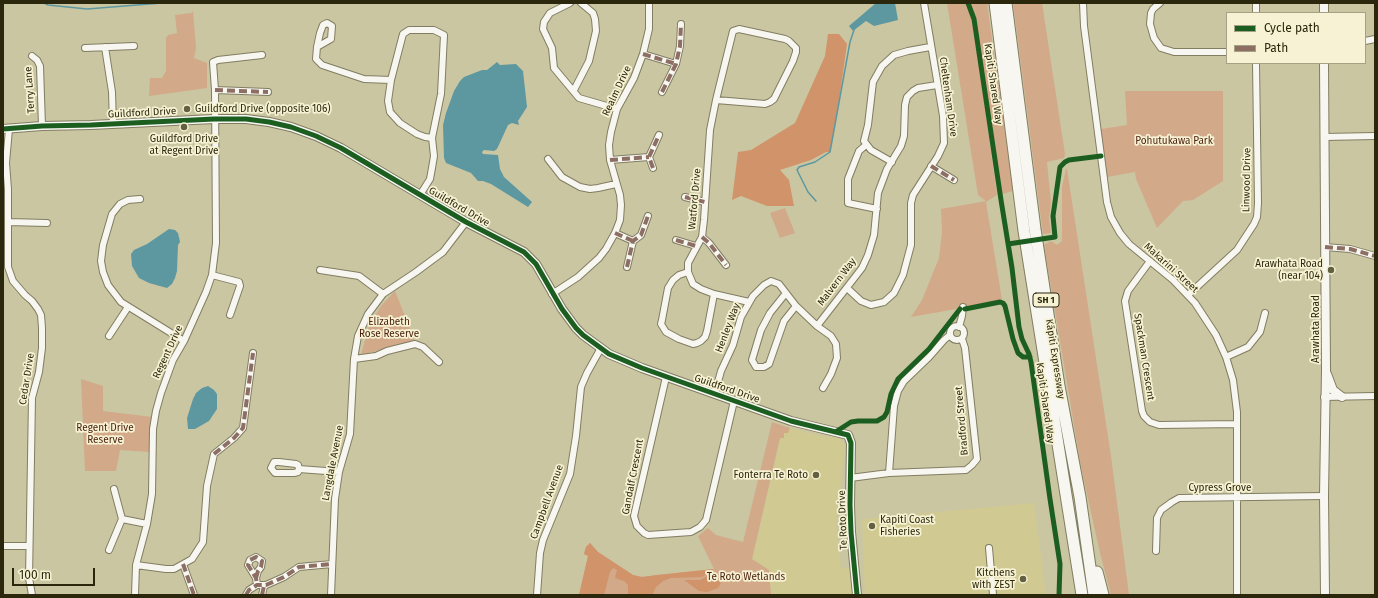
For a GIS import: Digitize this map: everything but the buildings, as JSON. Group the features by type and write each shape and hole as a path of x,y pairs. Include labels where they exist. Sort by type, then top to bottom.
{"highway":[{"name":"Kāpiti Expressway","path":"995,3 1024,231 1082,595"},
{"name":"Kāpiti Expressway","path":"1006,3 1042,276 1059,386 1080,497 1094,595"},
{"path":"1064,483 1076,595"},
{"path":"1080,497 1103,595"}],"street":[{"path":"570,3 550,13 544,22 543,29 552,48 554,68 582,100 617,109"},
{"path":"574,90 589,61 596,30 593,13 581,3"},
{"name":"Realm Drive","path":"552,294 589,268 606,249 620,220 620,195 610,160 610,132 617,109 634,78 643,54 648,29 649,3"},
{"name":"Cheltenham Drive","path":"847,288 861,301 871,305 884,302 894,293 903,275 911,245 911,203 913,196 938,156 944,143 944,130 924,3"},
{"name":"Makarini Street","path":"1083,3 1084,26 1109,210 1115,224 1125,239 1188,295 1204,315 1213,329 1226,357 1236,394 1237,595"},
{"path":"1160,3 1151,13 1150,24 1154,38 1162,48 1174,52 1226,52"},
{"path":"662,92 676,64 680,46 681,24"},
{"name":"Watford Drive","path":"688,272 688,263 702,237 706,202 710,130 716,100 733,31 739,29 785,39 790,41 796,48 793,61 774,99 770,102 765,104 716,100"},
{"path":"420,195 430,179 434,156 432,138 441,94 444,35 434,30 409,30 403,34 391,80 388,101 390,112 400,123 417,134 432,138"},
{"path":"85,48 134,46"},
{"path":"105,47 112,92 113,124"},
{"path":"317,47 316,59 322,65 364,79 391,80"},
{"path":"892,162 871,150 864,141 868,125 874,76 894,55 930,47"},
{"path":"643,54 676,64"},
{"name":"Regent Drive","path":"135,595 136,565 147,524 152,494 153,429 156,412 161,393 171,367 206,292 212,275 216,243 215,90 213,62 218,60 262,55"},
{"name":"Terry Lane","path":"32,56 37,60 40,66 42,126"},
{"name":"Linwood Drive","path":"1188,295 1237,250 1257,217 1256,64"},
{"name":"Arawhata Road","path":"1324,64 1326,370 1324,397 1325,595"},
{"name":"Malvern Way","path":"817,326 862,268 868,255 874,235 878,193 886,173 901,146 904,136 905,105 907,98 918,88 937,84"},
{"path":"215,90 268,92"},
{"name":"Guildford Drive","path":"6,129 42,126 246,119 291,127 316,136 341,148 466,222 524,252 536,264 552,294 576,328 583,335 618,359 791,421 844,433 849,437 851,443"},
{"name":"Cedar Drive","path":"6,129 8,267 13,281 25,295 32,300 38,309 41,315 42,328 42,348 39,372 32,398 29,546 29,578 32,595"},
{"path":"653,168 649,157 659,135"},
{"path":"1324,137 1375,136"},
{"path":"866,145 859,151 848,180 848,203 876,209"},
{"path":"610,160 649,157"},
{"path":"548,159 562,177 580,187 590,189 616,184"},
{"path":"931,166 954,180"},
{"path":"685,197 706,202"},
{"path":"140,199 128,200 120,204 112,214 103,245 101,261 103,272 108,285 116,297 128,307 184,341"},
{"path":"627,267 633,241 641,235 648,216"},
{"path":"8,222 47,223"},
{"name":"Langdale Avenue","path":"330,595 334,506 339,472 350,434 354,359 358,336 368,314 383,294 443,252 466,222"},
{"path":"615,233 633,241"},
{"path":"702,237 709,243 726,265"},
{"path":"676,240 696,246"},
{"path":"1325,247 1350,249 1375,256"},
{"name":"Spackman Crescent","path":"1150,261 1131,286 1125,301 1144,416 1150,422 1160,425 1237,424"},
{"path":"320,270 358,276 383,294"},
{"path":"714,294 706,334 702,341 693,344 666,332 661,324 668,288 679,275 688,272 693,284 700,289 714,294 749,302"},
{"path":"212,275 239,282 240,286 230,315"},
{"name":"Henley Way","path":"715,393 721,371 733,345 737,325 749,302 768,282 771,281 775,281 779,284 786,293"},
{"path":"796,306 784,321 769,364 764,367 756,367 752,360 761,330 773,310 786,293 796,306 817,326 831,336 836,344 837,358 831,374 823,388"},
{"name":"Bradford Street","path":"850,478 889,473 966,470 977,459 965,348 962,339 964,332 959,327 963,306"},
{"path":"109,336 128,307"},
{"path":"1226,357 1248,347 1260,332 1265,313"},
{"path":"889,473 894,406 898,391 904,381 944,340 950,336 952,329 959,327"},
{"path":"950,336 956,340 962,339"},
{"path":"354,359 376,356 387,351 415,344 423,347 439,362"},
{"name":"Campbell Avenue","path":"537,595 540,553 543,540 570,474 582,387 587,373 601,348"},
{"path":"136,565 174,569 192,559 203,542 207,486 214,454 234,438 243,428 253,353"},
{"path":"1326,370 1333,390 1342,397"},
{"name":"Gandalf Crescent","path":"666,377 634,516 637,526 648,535 691,532 700,527 706,520 734,400"},
{"path":"1324,397 1375,396"},
{"name":"Te Roto Drive","path":"851,443 851,532 857,595"},
{"path":"299,469 339,472"},
{"path":"109,550 122,519 114,490"},
{"name":"Cypress Grove","path":"1156,551 1158,518 1162,510 1179,498 1324,496"},
{"path":"122,519 147,524"},
{"path":"3,546 29,546"},
{"path":"989,548 993,595"},
{"path":"183,564 194,595"},
{"path":"246,595 249,590 257,586 264,586 284,577 299,567 332,564"},
{"path":"256,578 257,586"},
{"path":"262,595 264,586"}],"shaded area":[{"path":"828,34 839,34 847,44 830,152 826,152 811,160 780,170 789,180 794,206 767,206 741,196 732,200 738,152 751,150 795,123 825,56"},
{"path":"790,428 822,436 839,438 845,444 836,523 841,568 850,568 852,595 771,595 769,570 752,559 780,438 784,433 788,433"},
{"path":"1034,503 1046,595 865,595 862,519"},
{"path":"590,543 598,552 633,575 642,577 714,569 702,577 671,578 663,581 656,587 652,595 628,595 628,585 624,581 615,578 617,570 613,568 610,572 604,595 579,595 588,556 584,554 586,547"},
{"path":"711,574 721,583 718,588 707,592 699,591 684,580 700,580"}],"green space":[{"path":"947,3 966,3 973,21 997,195 986,202 1002,300 968,306 959,306 956,309 911,317 922,300 939,258 942,232 941,209 986,201 978,195"},
{"path":"969,3 987,3 1013,191 1002,194 975,19"},
{"path":"1013,3 1042,3 1065,154 1064,158 1047,162 1051,203 1049,218 1051,233 1043,234"},
{"path":"193,11 196,48 194,58 207,63 207,88 149,96 150,78 162,78 166,71 166,38 168,35 177,33 175,15 191,13"},
{"name":"Pohutukawa Park","path":"1125,91 1223,91 1223,181 1193,200 1183,201 1157,228 1136,179 1135,172 1107,177 1101,129 1127,125"},
{"path":"1066,169 1111,456 1129,595 1111,595 1100,553 1081,467 1044,245 1051,241 1057,245 1062,241 1062,187"},
{"path":"785,208 795,233 780,238 770,213"},
{"name":"Elizabeth Rose Reserve","path":"395,291 415,341 361,355 369,326 381,306"},
{"name":"Regent Drive Reserve","path":"81,379 103,386 103,411 152,417 149,452 120,450 116,471 85,471"},
{"name":"Te Roto Wetlands","path":"772,422 790,428 788,433 784,433 784,438 780,438 752,559 769,570 771,595 579,595 588,556 584,554 586,547 590,543 598,552 633,575 642,577 714,569 698,536 708,528 716,535 743,542"}],"water":[{"path":"876,3 895,3 898,20 874,26 866,21 853,31 849,26"},
{"path":"497,62 500,65 516,64 523,71 527,107 518,121 519,125 512,123 508,125 497,149 494,151 484,150 482,152 483,154 498,155 500,169 504,177 532,202 528,207 491,184 478,181 471,173 446,163 444,158 443,125 454,91 464,77 482,70 487,70"},
{"path":"169,229 175,230 178,233 180,242 178,245 177,271 172,284 167,288 149,283 139,278 132,266 131,254 134,250 147,244"},
{"path":"208,386 217,394 217,409 209,421 195,429 188,429 187,418 193,399 196,393 202,388"}],"waterway":[{"path":"44,3 48,5 87,9 162,3"},
{"path":"816,201 808,192 797,170 799,167 815,162 830,152 850,42 854,30"}],"marked path":[{"path":"662,92 676,64 680,46 681,24"},
{"path":"643,54 676,64"},
{"path":"215,90 268,92"},
{"path":"653,168 649,157 659,135"},
{"path":"610,160 649,157"},
{"path":"931,166 954,180"},
{"path":"685,197 705,202"},
{"path":"627,267 633,241 641,235 648,216"},
{"path":"615,233 633,241"},
{"path":"702,237 709,243 726,265"},
{"path":"676,240 696,246"},
{"path":"1325,247 1350,249 1375,256"},
{"path":"214,454 234,438 243,428 253,353"},
{"path":"256,578 262,561 256,557 250,560 248,565 256,578 257,585"},
{"path":"183,564 194,595"},
{"path":"246,595 249,590 257,585 266,585 284,577 299,567 332,564"},
{"path":"262,595 264,586"}],"cycle path":[{"name":"Kapiti Shared Way","path":"968,3 974,19 1012,268 1019,327 1031,362 1060,564 1059,595"},
{"path":"3,129 42,126 246,119 291,127 316,136 341,148 466,222 524,252 536,264 562,309 576,328 609,354 642,368 791,421 848,435 851,443 851,532 857,595"},
{"path":"1008,244 1055,237 1053,216 1060,167 1069,160 1101,156"},
{"name":"Kapiti Shared Way","path":"965,309 1000,302 1003,303 1018,353 1023,357 1030,357"},
{"path":"837,431 851,422 877,421 884,417 887,412 891,394 898,379 929,349 960,309"}],"place":[{"name":"Guildford Drive (opposite 106)","path":"187,109"},
{"name":"Guildford Drive at Regent Drive","path":"184,127"},
{"name":"Arawhata Road (near 104)","path":"1331,270"},
{"name":"Fonterra Te Roto","path":"816,475"},
{"name":"Kapiti Coast Fisheries","path":"872,526"},
{"name":"Kitchens with ZEST","path":"1023,579"}]}
